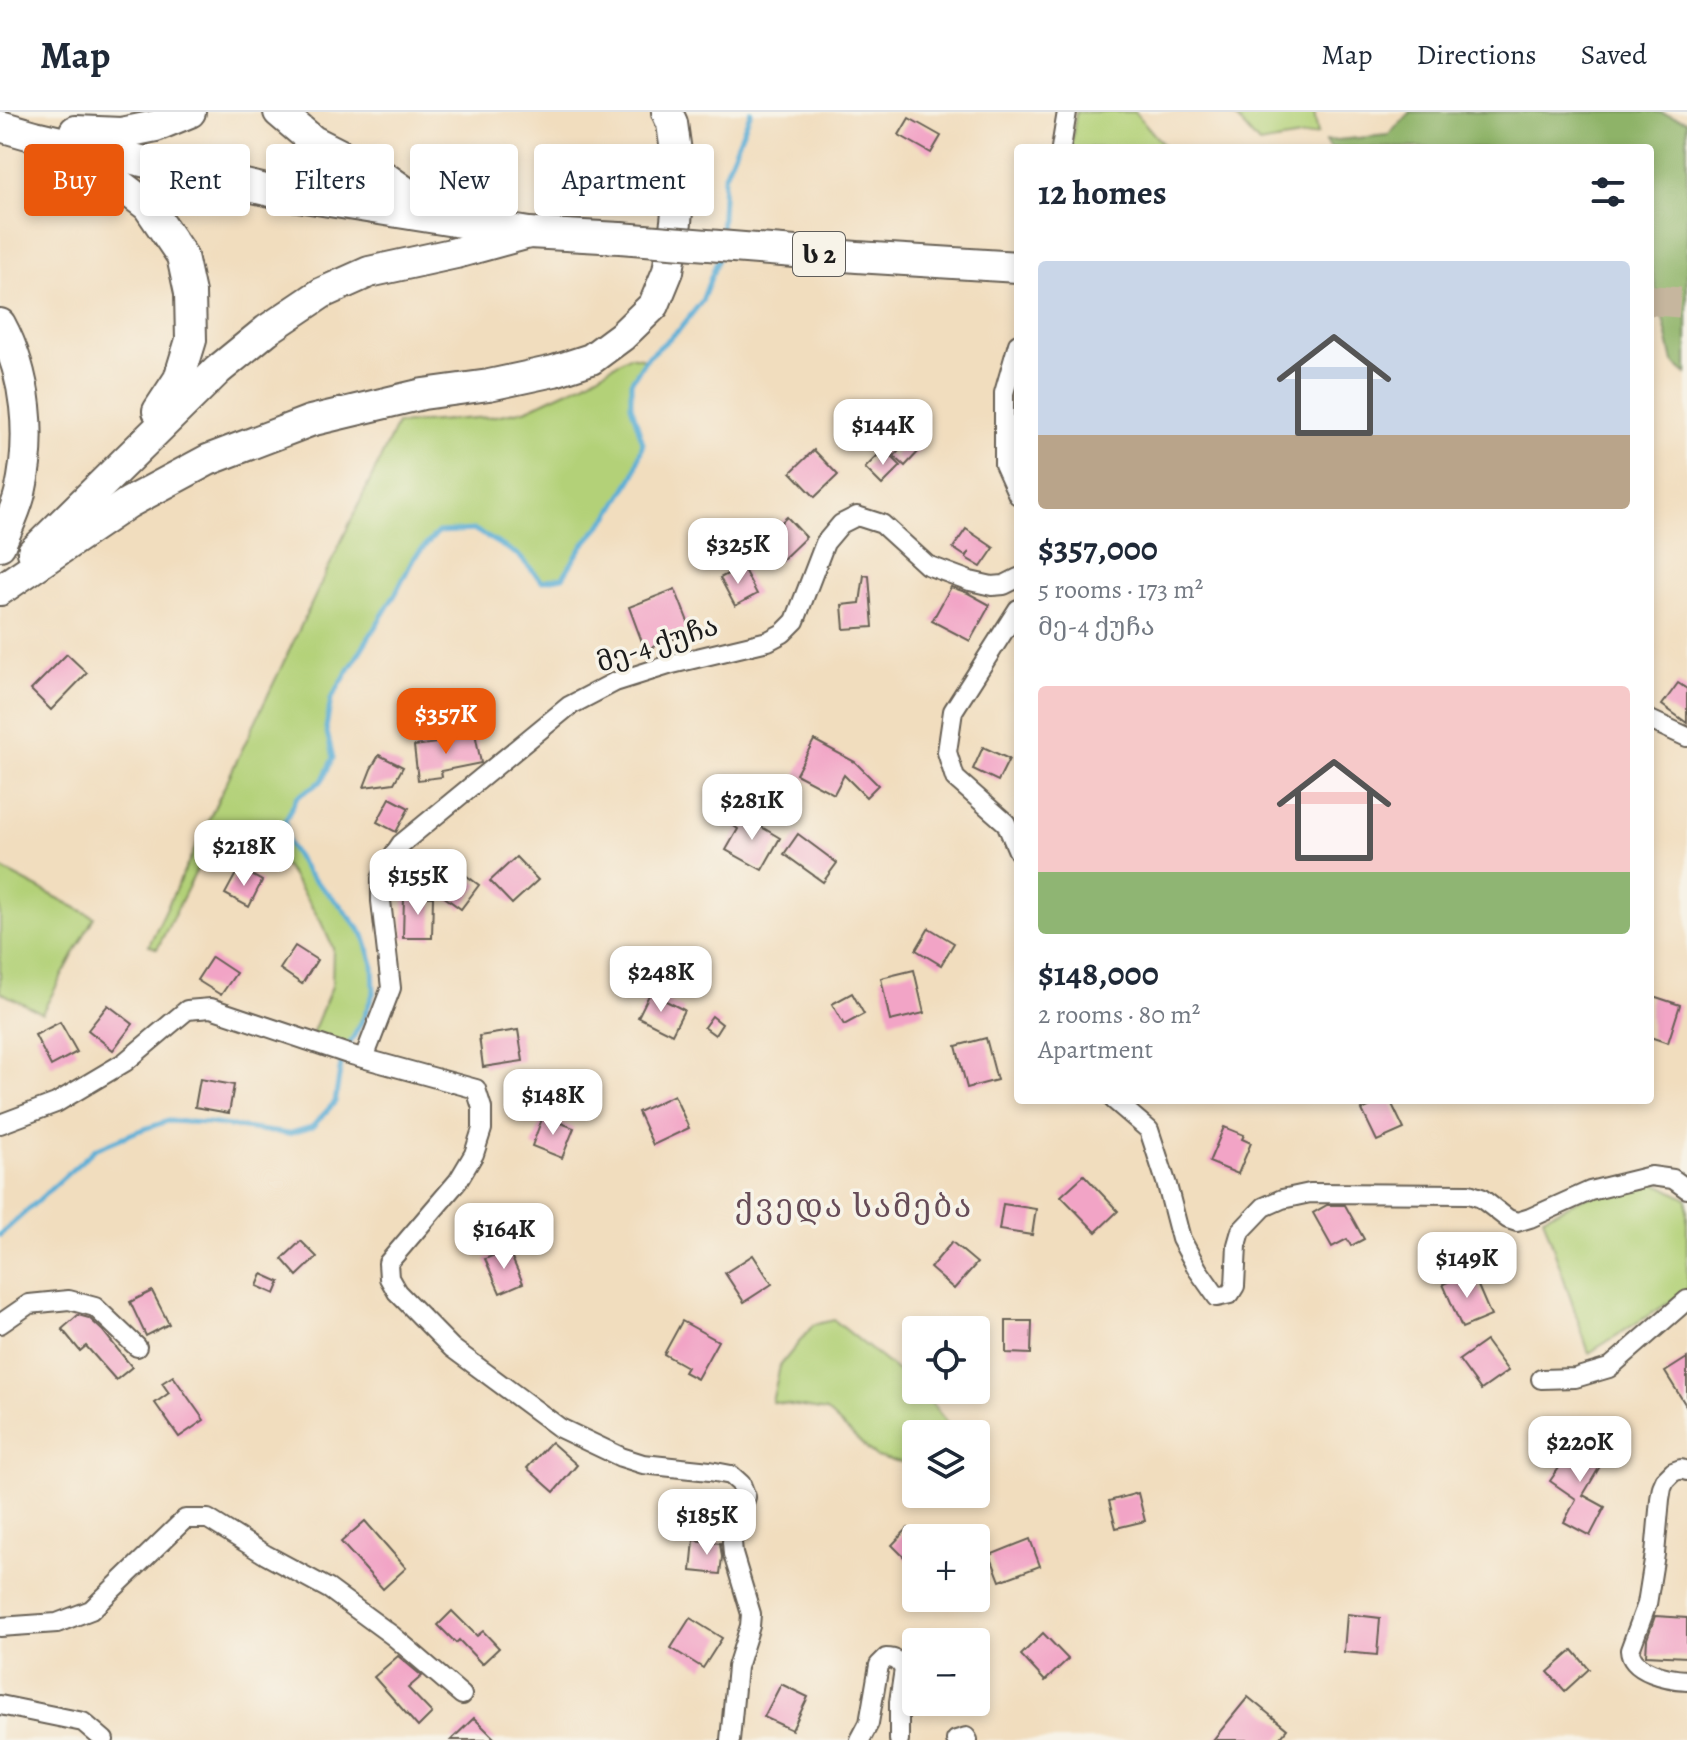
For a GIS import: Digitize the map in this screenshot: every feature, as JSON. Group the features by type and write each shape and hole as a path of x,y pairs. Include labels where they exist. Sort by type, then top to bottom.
{"highway":[{"path":"0,125 121,133 156,126 190,112"},
{"path":"279,112 313,141 384,177 443,219"},
{"path":"0,590 128,503 208,460 324,418 423,394 489,385 554,371 591,359 622,336 654,305 668,271 680,181 672,123 667,112"},
{"name":"ს 2","path":"0,125 279,193 529,233 1014,267"},
{"path":"35,136 99,169 148,206 182,256 190,293 191,340 179,379 122,464"},
{"path":"0,583 218,370 267,330 322,293 369,272 529,233"},
{"path":"0,324 10,342 23,392 28,437 20,494 0,545"}],"street":[{"path":"1062,144 1067,112"},
{"path":"1014,358 1004,393 1004,464 1014,486"},
{"name":"მე-4 ქუჩა","path":"348,1053 391,988 381,901 381,879 390,860 401,844 569,706 615,682 672,664 768,641 783,633 795,621 825,543 841,524 857,516 882,524 927,565 992,586 1014,580"},
{"path":"1014,615 953,711 947,752 955,778 1006,823 1014,842"},
{"path":"1654,722 1687,737"},
{"path":"0,1124 56,1103 125,1062 187,1010 211,1008 348,1053 476,1089 482,1108 482,1129 474,1154 458,1181 388,1263 389,1278 397,1292 452,1348 560,1428 643,1464 731,1475 741,1484 746,1497 732,1542 751,1614 737,1667 730,1740"},
{"path":"1119,1104 1149,1130 1181,1239 1217,1297 1230,1294 1235,1286 1237,1245 1241,1231 1264,1207 1282,1199 1310,1193 1469,1194 1481,1198 1508,1219 1517,1222 1590,1191 1651,1176 1673,1179 1687,1189"},
{"path":"0,1324 29,1304 69,1300 95,1307 137,1347"},
{"path":"1541,1379 1575,1378 1609,1368 1687,1300"},
{"path":"1687,1471 1681,1469 1673,1472 1662,1487 1647,1604 1630,1650 1635,1662 1647,1670 1687,1680"},
{"path":"0,1627 57,1623 91,1610 185,1519 208,1519 329,1589 393,1636 462,1695"},
{"path":"860,1740 869,1723 879,1665 886,1658 893,1658 904,1669 899,1702 899,1740"},
{"path":"0,1705 83,1722 104,1740"},
{"path":"956,1740 966,1737 968,1740"}],"green space":[{"path":"1076,112 1135,112 1163,144 1072,144"},
{"path":"1231,112 1314,112 1318,134 1259,144"},
{"path":"1410,112 1658,112 1687,121 1687,374 1673,362 1654,280 1654,144 1328,144 1326,141 1388,135"},
{"path":"629,356 646,359 631,382 631,405 643,443 634,475 609,516 583,545 563,577 542,581 518,555 475,530 438,532 413,559 396,593 331,699 326,728 333,758 322,781 297,797 285,822 288,844 307,873 340,905 364,935 373,964 374,991 348,1049 312,1034 332,986 333,948 320,920 286,867 218,828 157,949 149,945 397,424 490,417 525,410 584,383"},
{"path":"0,868 94,917 42,1013 0,992"},
{"path":"1654,1182 1687,1199 1687,1291 1589,1353 1543,1217 1586,1197"},
{"path":"834,1320 902,1375 902,1404 932,1404 945,1420 902,1420 902,1462 876,1457 826,1411 772,1402 780,1366 813,1325"}],"building":[{"path":"909,118 941,136 931,153 899,135"},
{"path":"910,439 921,449 905,466 894,456"},
{"path":"884,449 901,466 882,485 865,468"},
{"path":"814,450 838,475 815,497 791,472"},
{"path":"787,517 806,537 781,561 762,540"},
{"path":"966,529 994,548 981,567 966,558 969,552 965,556 953,548"},
{"path":"742,566 757,594 735,606 720,578"},
{"path":"864,575 869,576 873,627 844,629 842,605 860,603"},
{"path":"951,587 990,605 970,641 932,621"},
{"path":"675,589 692,632 645,650 629,607"},
{"path":"67,654 87,673 51,710 31,690"},
{"path":"1678,683 1687,689 1687,723 1662,705"},
{"path":"475,733 481,763 441,771 442,777 418,780 414,746 452,741 451,737"},
{"path":"814,740 855,762 878,785 866,797 844,775 834,794 796,774"},
{"path":"983,747 1009,759 998,781 973,769"},
{"path":"379,755 403,767 394,783 364,787 371,769"},
{"path":"390,798 409,808 396,832 377,822"},
{"path":"738,813 780,838 762,870 726,850 738,829 731,824"},
{"path":"798,834 837,863 823,882 784,854"},
{"path":"516,857 538,880 512,904 490,881"},
{"path":"239,868 262,881 249,907 225,894"},
{"path":"456,868 479,885 461,909 439,893"},
{"path":"404,896 433,897 432,938 403,938"},
{"path":"929,928 954,943 941,965 916,950"},
{"path":"295,946 317,960 302,984 280,969"},
{"path":"212,957 236,973 221,995 197,980"},
{"path":"914,970 924,1013 890,1021 881,978"},
{"path":"650,993 684,1010 672,1034 638,1017"},
{"path":"852,993 864,1014 844,1025 832,1004"},
{"path":"1654,996 1680,1005 1668,1043 1654,1038"},
{"path":"108,1005 133,1024 113,1050 88,1030"},
{"path":"712,1016 722,1024 715,1035 704,1027"},
{"path":"60,1022 77,1052 51,1066 35,1035"},
{"path":"518,1030 523,1061 483,1067 479,1036"},
{"path":"986,1038 997,1080 967,1088 956,1046"},
{"path":"200,1079 234,1085 229,1113 195,1107"},
{"path":"674,1095 689,1128 653,1145 638,1112"},
{"path":"1375,1104 1392,1104 1404,1129 1377,1141 1362,1110"},
{"path":"543,1116 574,1128 562,1158 532,1146"},
{"path":"1224,1127 1244,1135 1242,1139 1251,1143 1238,1174 1209,1162"},
{"path":"1084,1175 1118,1211 1096,1232 1061,1196"},
{"path":"1003,1204 1036,1209 1032,1235 999,1230"},
{"path":"1327,1205 1345,1205 1364,1239 1351,1246 1347,1239 1332,1247 1313,1213"},
{"path":"301,1241 317,1257 297,1276 282,1259"},
{"path":"952,1242 977,1263 954,1289 930,1268"},
{"path":"508,1249 523,1283 500,1293 485,1259"},
{"path":"753,1255 772,1284 744,1302 725,1273"},
{"path":"1472,1272 1491,1316 1462,1328 1443,1284"},
{"path":"262,1274 280,1282 275,1294 257,1286"},
{"path":"152,1291 169,1324 146,1336 130,1302"},
{"path":"78,1315 89,1318 103,1331 132,1367 116,1380 86,1346 80,1351 62,1329"},
{"path":"682,1321 718,1341 697,1379 684,1372 687,1367 664,1354"},
{"path":"1006,1321 1032,1321 1031,1354 1006,1353"},
{"path":"1486,1341 1508,1371 1481,1390 1459,1360"},
{"path":"1687,1358 1687,1407 1665,1372"},
{"path":"173,1376 204,1420 179,1437 155,1403 169,1393 162,1383"},
{"path":"1574,1437 1606,1456 1583,1495 1605,1507 1590,1536 1564,1522 1576,1499 1550,1481"},
{"path":"551,1442 577,1465 554,1492 527,1468"},
{"path":"1138,1493 1145,1521 1116,1528 1109,1501"},
{"path":"365,1521 406,1568 383,1589 341,1542"},
{"path":"902,1534 902,1555 892,1545"},
{"path":"1030,1539 1040,1566 1000,1581 990,1555"},
{"path":"694,1540 720,1543 720,1574 691,1571"},
{"path":"452,1611 477,1636 483,1631 499,1648 482,1664 459,1640 456,1643 438,1625"},
{"path":"1347,1614 1380,1618 1377,1655 1344,1652"},
{"path":"1655,1616 1687,1618 1687,1657 1646,1655 1647,1639"},
{"path":"690,1618 722,1638 703,1668 671,1648"},
{"path":"1043,1633 1068,1659 1045,1681 1021,1655"},
{"path":"1573,1650 1589,1669 1565,1691 1548,1672"},
{"path":"398,1656 422,1676 408,1688 432,1713 418,1727 374,1677"},
{"path":"781,1684 808,1697 792,1730 764,1717"},
{"path":"1248,1697 1287,1729 1278,1740 1213,1740"},
{"path":"474,1718 496,1740 451,1740"}],"waterway":[{"path":"721,234 724,177 751,112"},
{"path":"347,1049 374,991 373,964 364,935 340,905 307,873 288,843 285,821 297,797 322,781 333,758 326,728 331,699 396,593 413,559 438,532 475,530 518,555 542,581 563,577 583,545 609,516 634,475 643,443 631,405 631,382 646,359 679,330 702,301 719,256"},
{"path":"0,1235 95,1149 138,1131 168,1121 288,1134 312,1127 335,1102 342,1058"}],"tunnel":[{"path":"1654,300 1687,303"}],"district":[{"name":"ქვედა სამება","path":"854,1206"}]}
